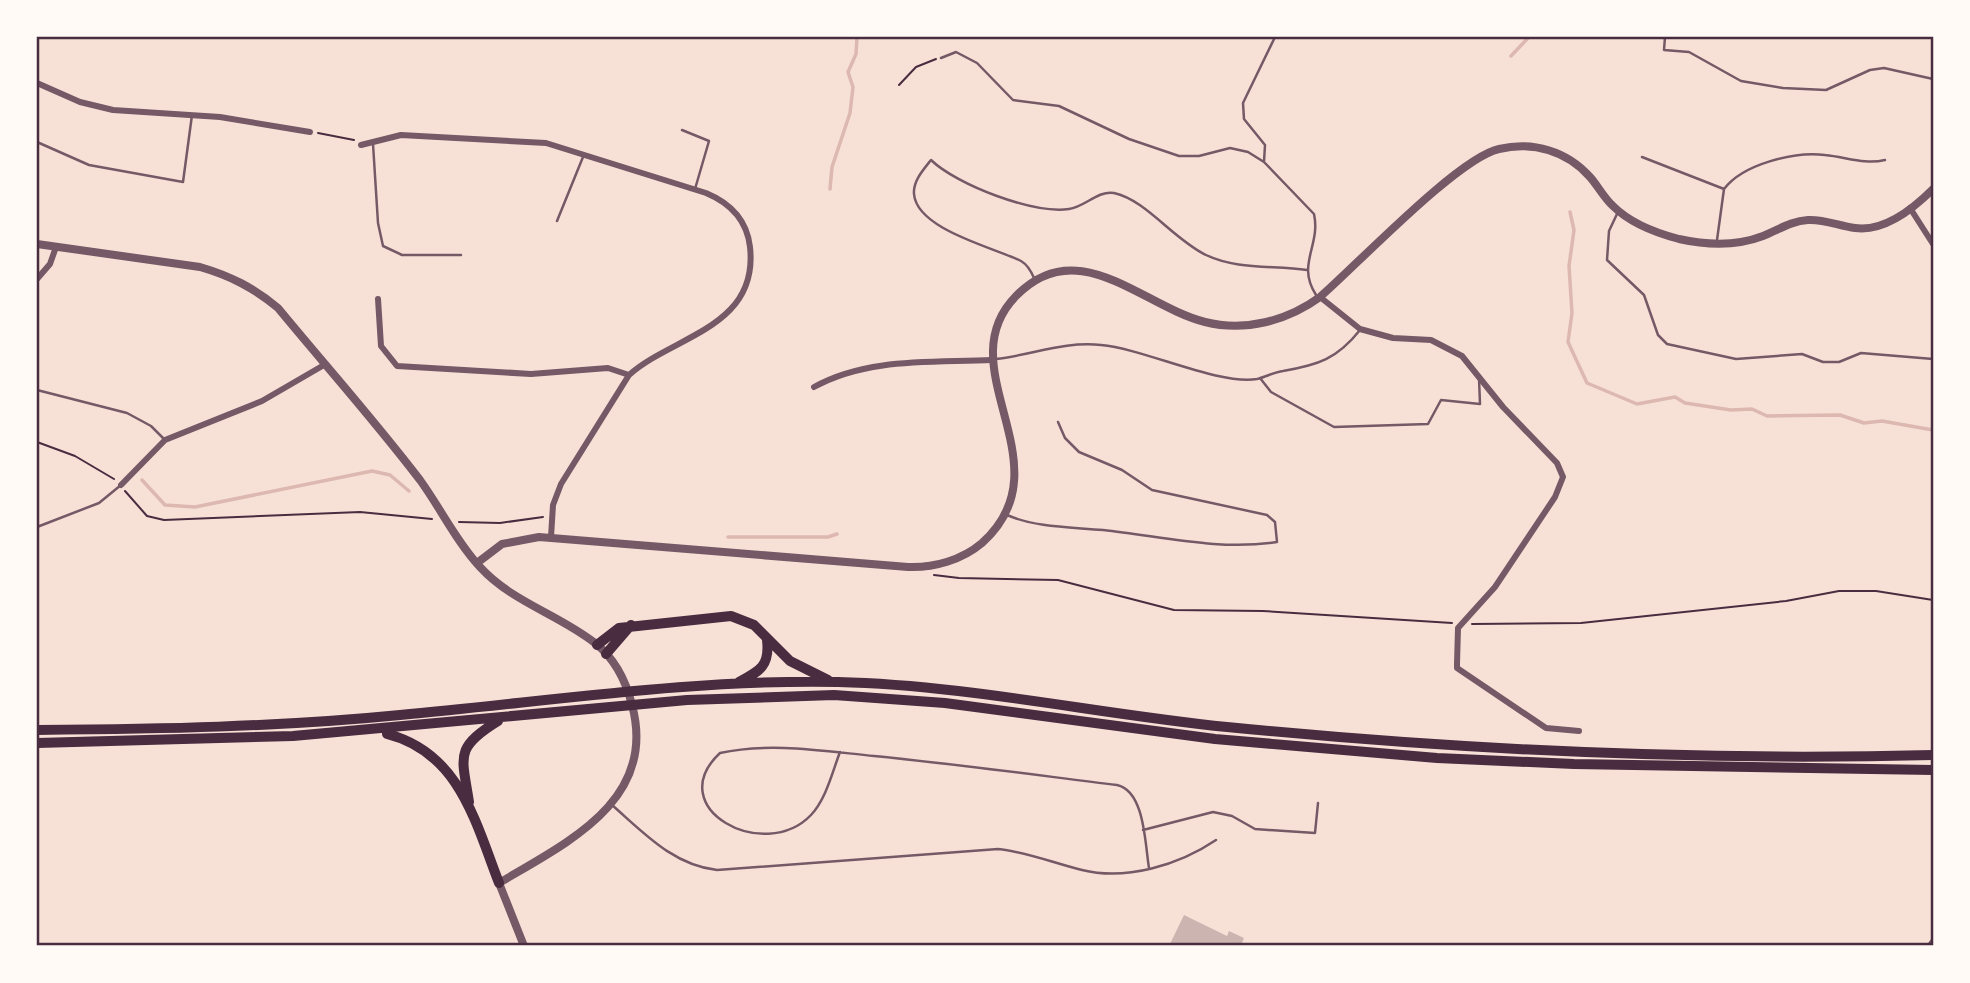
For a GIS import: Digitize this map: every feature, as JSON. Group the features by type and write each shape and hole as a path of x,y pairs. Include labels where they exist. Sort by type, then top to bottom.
{"highway":[{"path":"597,645 614,629 631,625 731,616 750,622 786,658 833,682"},
{"path":"606,654 631,625"},
{"path":"735,684 761,670 769,657 767,640"},
{"path":"37,730 292,723 735,684 833,682 928,688 1231,727 1466,746 1774,755 1933,755"},
{"path":"37,743 230,740 376,731 652,704 774,696 875,697 945,703 1215,740 1465,760 1933,770"},
{"path":"499,883 470,808 462,768 464,749 477,734 503,718"},
{"path":"376,731 399,737 429,751 445,767 470,808"}],"street":[{"path":"37,83 99,107 192,115 310,132"},
{"path":"362,145 373,140 401,135 546,143 695,188 720,199 741,219 749,237 751,256 748,279 730,309 715,324 643,363 629,374 561,484 553,505 551,537"},
{"path":"477,563 507,542 551,537 917,568 947,562 969,552 990,535 1004,513 1013,490 1015,455 992,360 994,334 1002,314 1016,296 1035,281 1062,272 1090,271 1111,278 1189,317 1231,325 1284,317 1319,297 1452,177 1477,158 1496,149 1530,146 1564,157 1584,170 1619,211 1670,236 1716,243 1746,241 1804,221 1870,228 1910,208 1933,189"},
{"path":"1910,208 1933,244"},
{"path":"37,244 167,261 226,274 258,292 278,309 420,481 477,563 516,597 597,645 606,654 626,685 634,713 636,732 631,770 612,805 584,829 499,883 524,946"},
{"path":"37,279 50,264 56,247"},
{"path":"1319,297 1360,329 1393,338 1431,340 1462,356 1503,407 1557,463 1563,477 1555,497 1495,587 1457,632 1458,668 1546,728 1578,731"},
{"path":"378,299 381,346 397,366 531,374 608,368 629,374"},
{"path":"814,387 829,379 904,363 992,360"},
{"path":"121,485 165,440 262,401 324,365"}],"lane":[{"path":"1264,162 1265,145 1244,119 1243,103 1275,37"},
{"path":"1665,37 1664,50 1698,54 1741,81 1760,86 1826,89 1870,70 1884,68 1933,79"},
{"path":"941,58 956,52 977,63 1013,100 1059,106 1129,139 1179,156 1199,156 1236,148 1264,162 1314,214 1316,237 1307,270 1319,297"},
{"path":"37,142 89,165 183,182 192,115"},
{"path":"682,131 709,141 695,188"},
{"path":"373,140 378,223 383,246 402,255 461,255"},
{"path":"556,221 585,153"},
{"path":"1716,243 1724,190 1729,183 1764,164 1786,157 1812,154 1869,162 1885,160"},
{"path":"1642,157 1724,190"},
{"path":"1035,281 1022,261 972,243 921,209 914,195 914,187 931,160 939,169 974,188 1050,208 1078,207 1101,194 1115,193 1144,208 1172,234 1208,257 1251,266 1307,270"},
{"path":"1619,211 1609,231 1607,260 1644,295 1658,335 1667,344 1736,359 1802,354 1823,362 1839,362 1861,353 1933,359"},
{"path":"992,360 1057,345 1094,344 1139,351 1219,374 1259,378 1321,363 1349,343 1360,329"},
{"path":"1259,378 1271,393 1334,426 1421,425 1431,419 1441,400 1480,404 1479,375"},
{"path":"37,390 127,413 151,426 165,440"},
{"path":"1004,513 1036,523 1147,538 1241,545 1277,542 1275,522 1267,515 1152,490 1122,470 1079,452 1065,438 1058,422"},
{"path":"37,527 99,503 121,485"},
{"path":"840,752 821,802 810,816 785,832 756,834 727,826 715,816 702,793 706,770 720,753 768,748 840,752 1124,786 1135,800 1149,868"},
{"path":"1143,830 1213,812 1232,816 1255,829 1315,832 1318,803"},
{"path":"612,805 677,859 705,869 730,870 998,849 1025,853 1091,872 1149,868 1197,853 1216,840"}],"path":[{"path":"899,85 916,67 941,58"},
{"path":"310,132 348,136 362,145"},
{"path":"37,442 90,464 121,485 147,516 164,520 360,512 437,519"},
{"path":"459,522 500,523 544,517"},
{"path":"933,574 959,578 1058,580 1174,610 1264,611 1461,625 1581,623 1786,601 1839,591 1876,591 1933,600"}],"building":[{"path":"1184,915 1227,936 1229,931 1244,938 1242,943 1247,946 1169,946"}],"waterway":[{"path":"830,189 832,167 850,113 853,87 848,72 856,54 857,37"},
{"path":"1511,56 1529,37"},
{"path":"1570,212 1574,230 1569,266 1572,313 1568,342 1587,383 1637,404 1675,397 1685,403 1731,410 1752,409 1767,416 1840,415 1864,423 1882,421 1933,430"},
{"path":"142,480 165,505 195,507 372,471 390,475 409,491"},
{"path":"728,537 828,537 837,534"}]}
